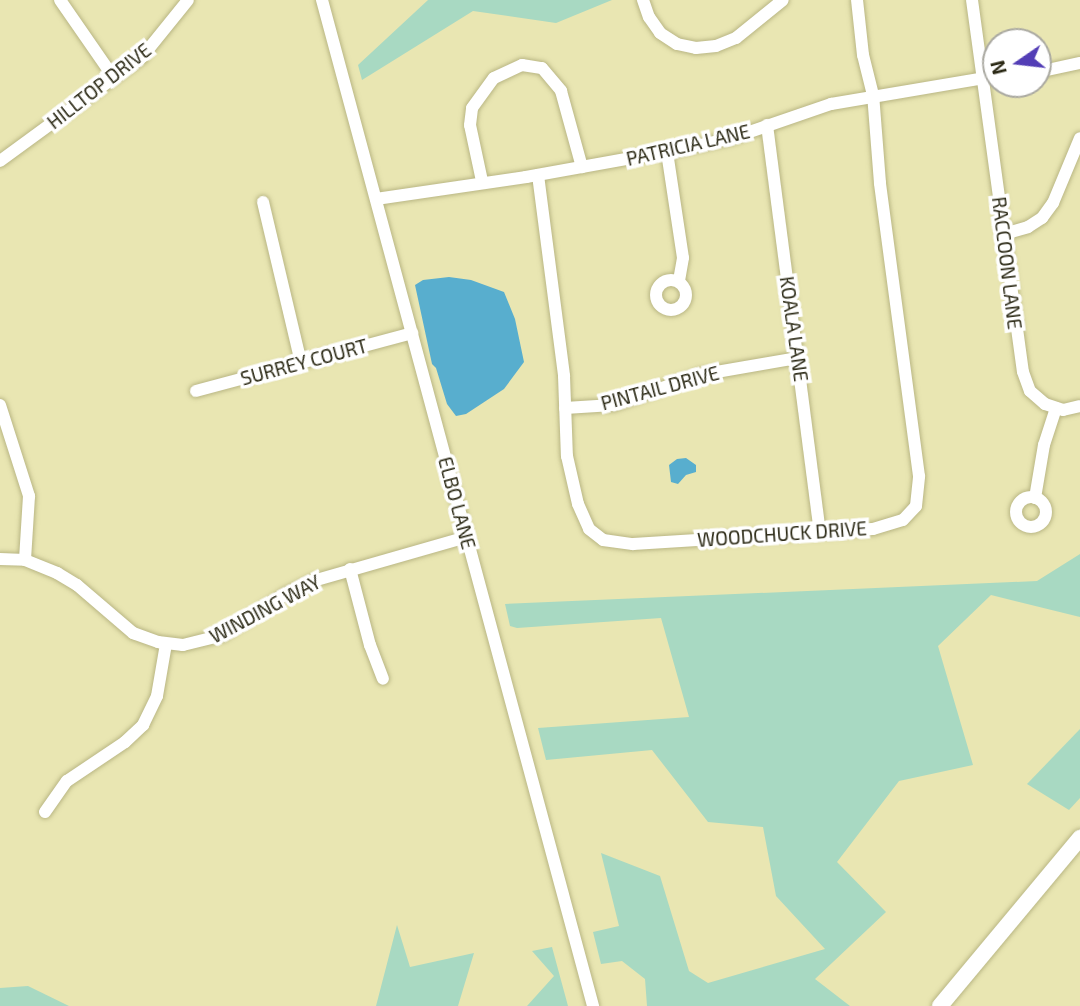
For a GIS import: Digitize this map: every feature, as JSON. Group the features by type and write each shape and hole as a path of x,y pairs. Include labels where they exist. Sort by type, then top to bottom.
{"main road":[{"path":"940,1006 1080,838"}],"street":[{"path":"60,0 114,78"},
{"name":"HILLTOP DRIVE","path":"0,161 142,57 188,0"},
{"name":"ELBO LANE","path":"322,0 593,1006"},
{"path":"643,0 649,17 660,33 677,44 696,48 716,46 736,38 783,0"},
{"name":"WOODCHUCK DRIVE","path":"538,175 559,338 567,456 578,504 589,529 603,540 633,544 820,533 893,525 911,514 919,496 918,466 881,195 873,95 863,55 857,0"},
{"name":"RACCOON LANE","path":"972,0 982,78"},
{"path":"1052,69 1080,63"},
{"path":"482,181 470,125 472,108 494,78 512,67 522,65 542,68 561,91 582,167"},
{"name":"PATRICIA LANE","path":"376,199 482,181 538,175 667,152 732,138 818,107 873,95 982,78"},
{"name":"RACCOON LANE","path":"985,98 1023,372 1030,391 1045,404 1056,408"},
{"name":"KOALA LANE","path":"767,125 820,533"},
{"path":"1004,234 1036,223 1048,211 1080,138"},
{"path":"667,152 683,258 679,281"},
{"path":"263,202 301,363"},
{"name":"SURREY COURT","path":"196,391 412,333"},
{"name":"PINTAIL DRIVE","path":"565,408 613,405 699,375 797,358"},
{"path":"0,405 29,496 24,561"},
{"path":"1035,498 1044,445 1056,408 1080,406"},
{"name":"WINDING WAY","path":"0,559 24,561 67,578 133,633 166,644 196,643 223,635 299,587 350,569 466,537"},
{"path":"350,569 370,645 383,680"},
{"path":"45,812 67,781 125,742 143,725 157,696 166,644"}],"green space":[{"path":"428,0 612,0 556,23 473,11 362,80 358,65"},
{"path":"1080,554 1080,617 991,595 938,646 973,765 899,781 837,862 886,912 815,979 850,1006 647,1006 645,979 622,961 601,964 593,932 619,926 601,853 660,876 689,971 708,983 825,949 776,896 763,827 708,822 652,750 546,760 538,728 689,717 661,618 517,628 510,626 505,604 1037,581"},
{"path":"1080,729 1080,798 1069,810 1027,784"},
{"path":"397,925 410,967 474,953 458,1006 376,1006"},
{"path":"552,947 568,1006 527,1006 554,976 532,951"},
{"path":"28,986 69,1006 0,1006 0,988"}],"water":[{"path":"449,277 471,280 504,292 515,319 524,362 504,389 466,414 456,416 447,404 436,368 432,364 415,285 423,280"},
{"path":"686,458 696,465 696,472 686,475 678,484 671,482 669,465 677,459"}]}
